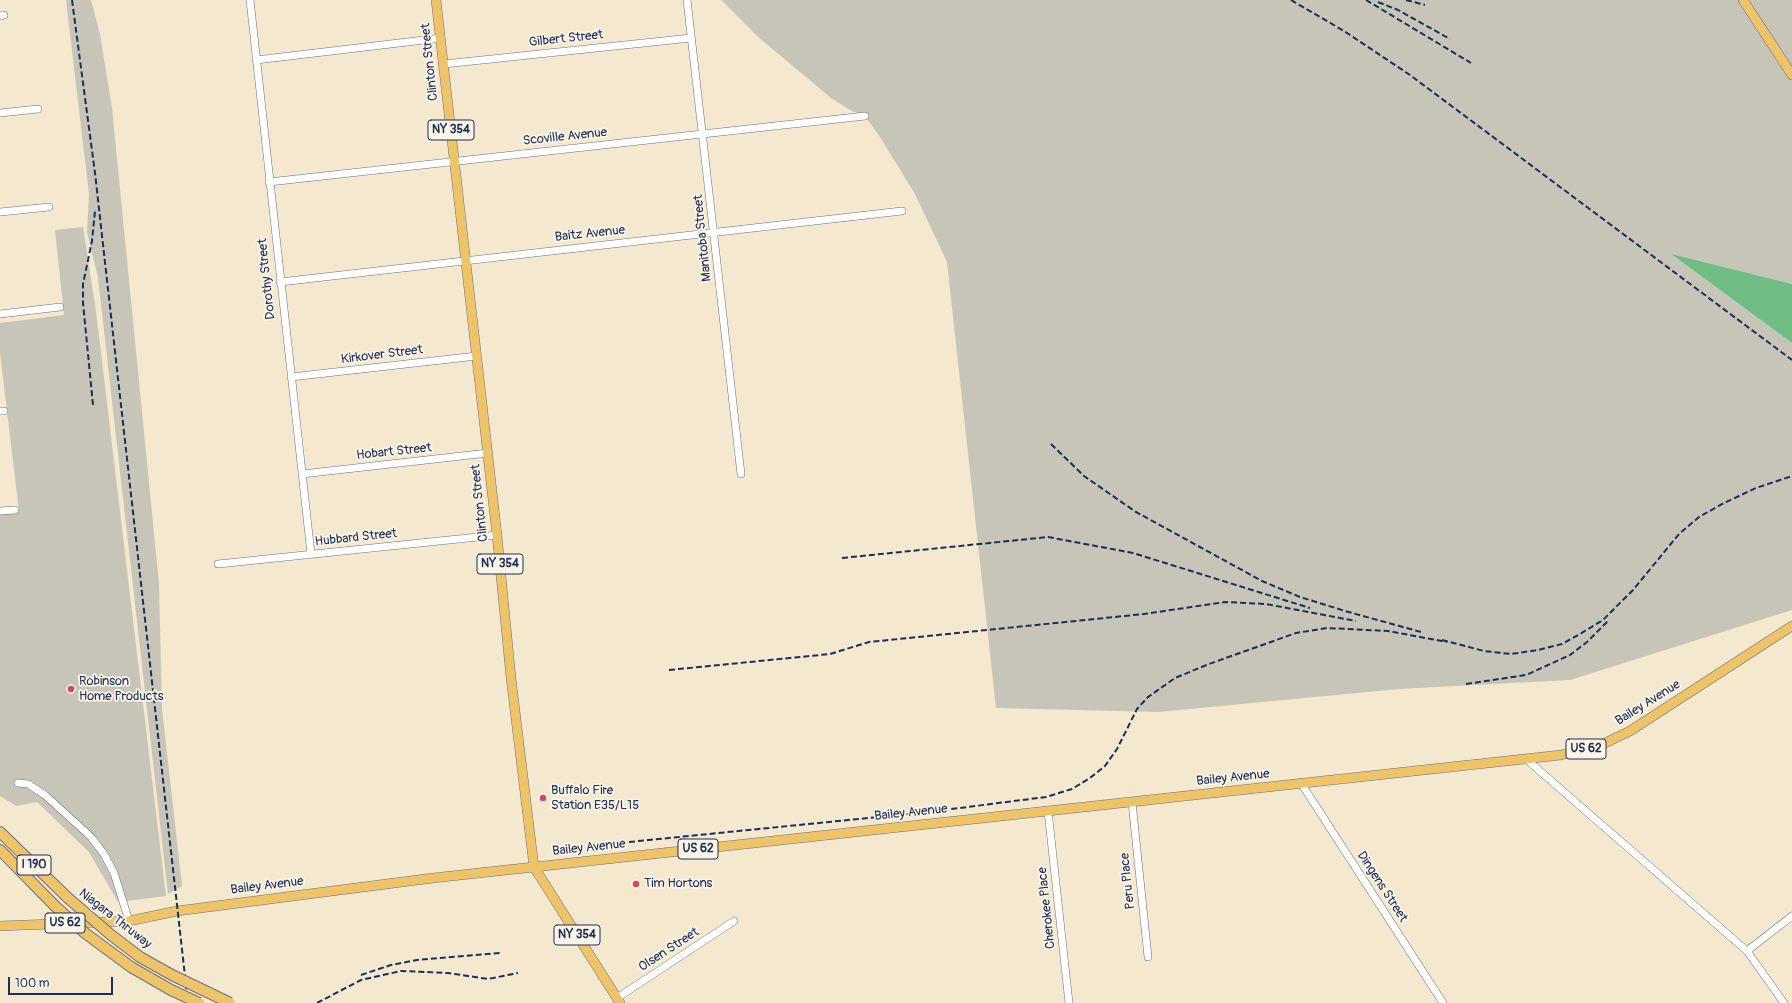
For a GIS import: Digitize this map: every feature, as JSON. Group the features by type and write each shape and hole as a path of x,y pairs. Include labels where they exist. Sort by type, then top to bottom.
{"highway":[{"name":"Niagara Thruway","path":"0,832 68,898 111,935 140,957 172,975 230,1003"},
{"name":"Niagara Thruway","path":"0,850 85,934 131,967 170,990 199,1003"}],"main road":[{"name":"Clinton Street","path":"436,0 488,453 511,678 534,867 619,1001"},
{"path":"1743,0 1792,75"},
{"name":"Bailey Avenue","path":"0,926 129,921 177,911 433,878 1561,755 1603,744 1630,731 1792,626"}],"street":[{"name":"Dorothy Street","path":"250,0 290,377 311,554"},
{"name":"Manitoba Street","path":"687,0 740,474"},
{"path":"256,60 441,38"},
{"name":"Gilbert Street","path":"444,64 691,38"},
{"path":"0,113 38,109"},
{"name":"Scoville Avenue","path":"269,182 865,116"},
{"path":"0,212 49,207"},
{"name":"Baitz Avenue","path":"280,282 902,211"},
{"path":"0,314 60,307"},
{"name":"Kirkover Street","path":"290,377 477,356"},
{"name":"Hobart Street","path":"302,474 488,453"},
{"path":"0,511 15,510"},
{"name":"Hubbard Street","path":"218,564 497,535"},
{"path":"1526,759 1747,951 1784,1003"},
{"path":"18,783 28,784 44,795 91,837 104,854 114,873 129,921"},
{"name":"Dingens Street","path":"1301,783 1443,1003"},
{"name":"Peru Place","path":"1132,802 1148,957"},
{"name":"Cherokee Place","path":"1048,811 1069,1003"},
{"path":"1747,951 1792,916"},
{"name":"Olsen Street","path":"619,1001 734,921"}],"shaded area":[{"path":"66,0 91,0 100,34 112,108 159,584 162,709 182,886 168,894 98,278 87,232 89,194"},
{"path":"721,0 1792,0 1792,284 1672,255 1792,343 1792,610 1570,680 1399,689 1158,712 996,708 947,262 915,194 880,137 865,116 852,111 831,98 757,36"},
{"path":"83,227 96,311 166,896 118,902 89,852 37,802 16,806 0,796 0,514 19,511 0,353 0,323 64,315 55,230"}],"green space":[{"path":"1671,254 1792,284 1792,343"}],"railway":[{"path":"72,0 95,173 188,1003"},
{"path":"1291,0 1344,31 1410,75 1792,360"},
{"path":"1366,0 1471,63"},
{"path":"1406,0 1425,5"},
{"path":"1378,2 1398,10 1450,39"},
{"path":"93,405 83,303 83,284 92,241 95,211"},
{"path":"1051,444 1084,476 1136,512 1262,581 1300,597 1421,632"},
{"path":"1442,640 1484,651 1511,654 1538,650 1562,644 1603,620 1633,590 1679,534 1699,517 1756,488 1792,476"},
{"path":"842,558 1048,537 1133,553 1310,608"},
{"path":"669,670 830,654 869,642 1144,614 1225,602 1266,604 1356,621"},
{"path":"1466,684 1526,675 1570,655 1587,642 1608,621"},
{"path":"629,842 928,812 1046,797 1072,789 1090,778 1105,766 1117,749 1137,709 1148,697 1175,678 1209,664 1296,633 1327,628 1388,631 1447,642"},
{"path":"361,975 391,965 417,960 501,953"},
{"path":"317,1003 361,980 401,971 448,973 488,979 518,973"}],"place":[{"name":"Robinson Home Products","path":"71,689"},
{"name":"Buffalo Fire Station E35/L15","path":"543,798"},
{"name":"Tim Hortons","path":"636,884"}]}
